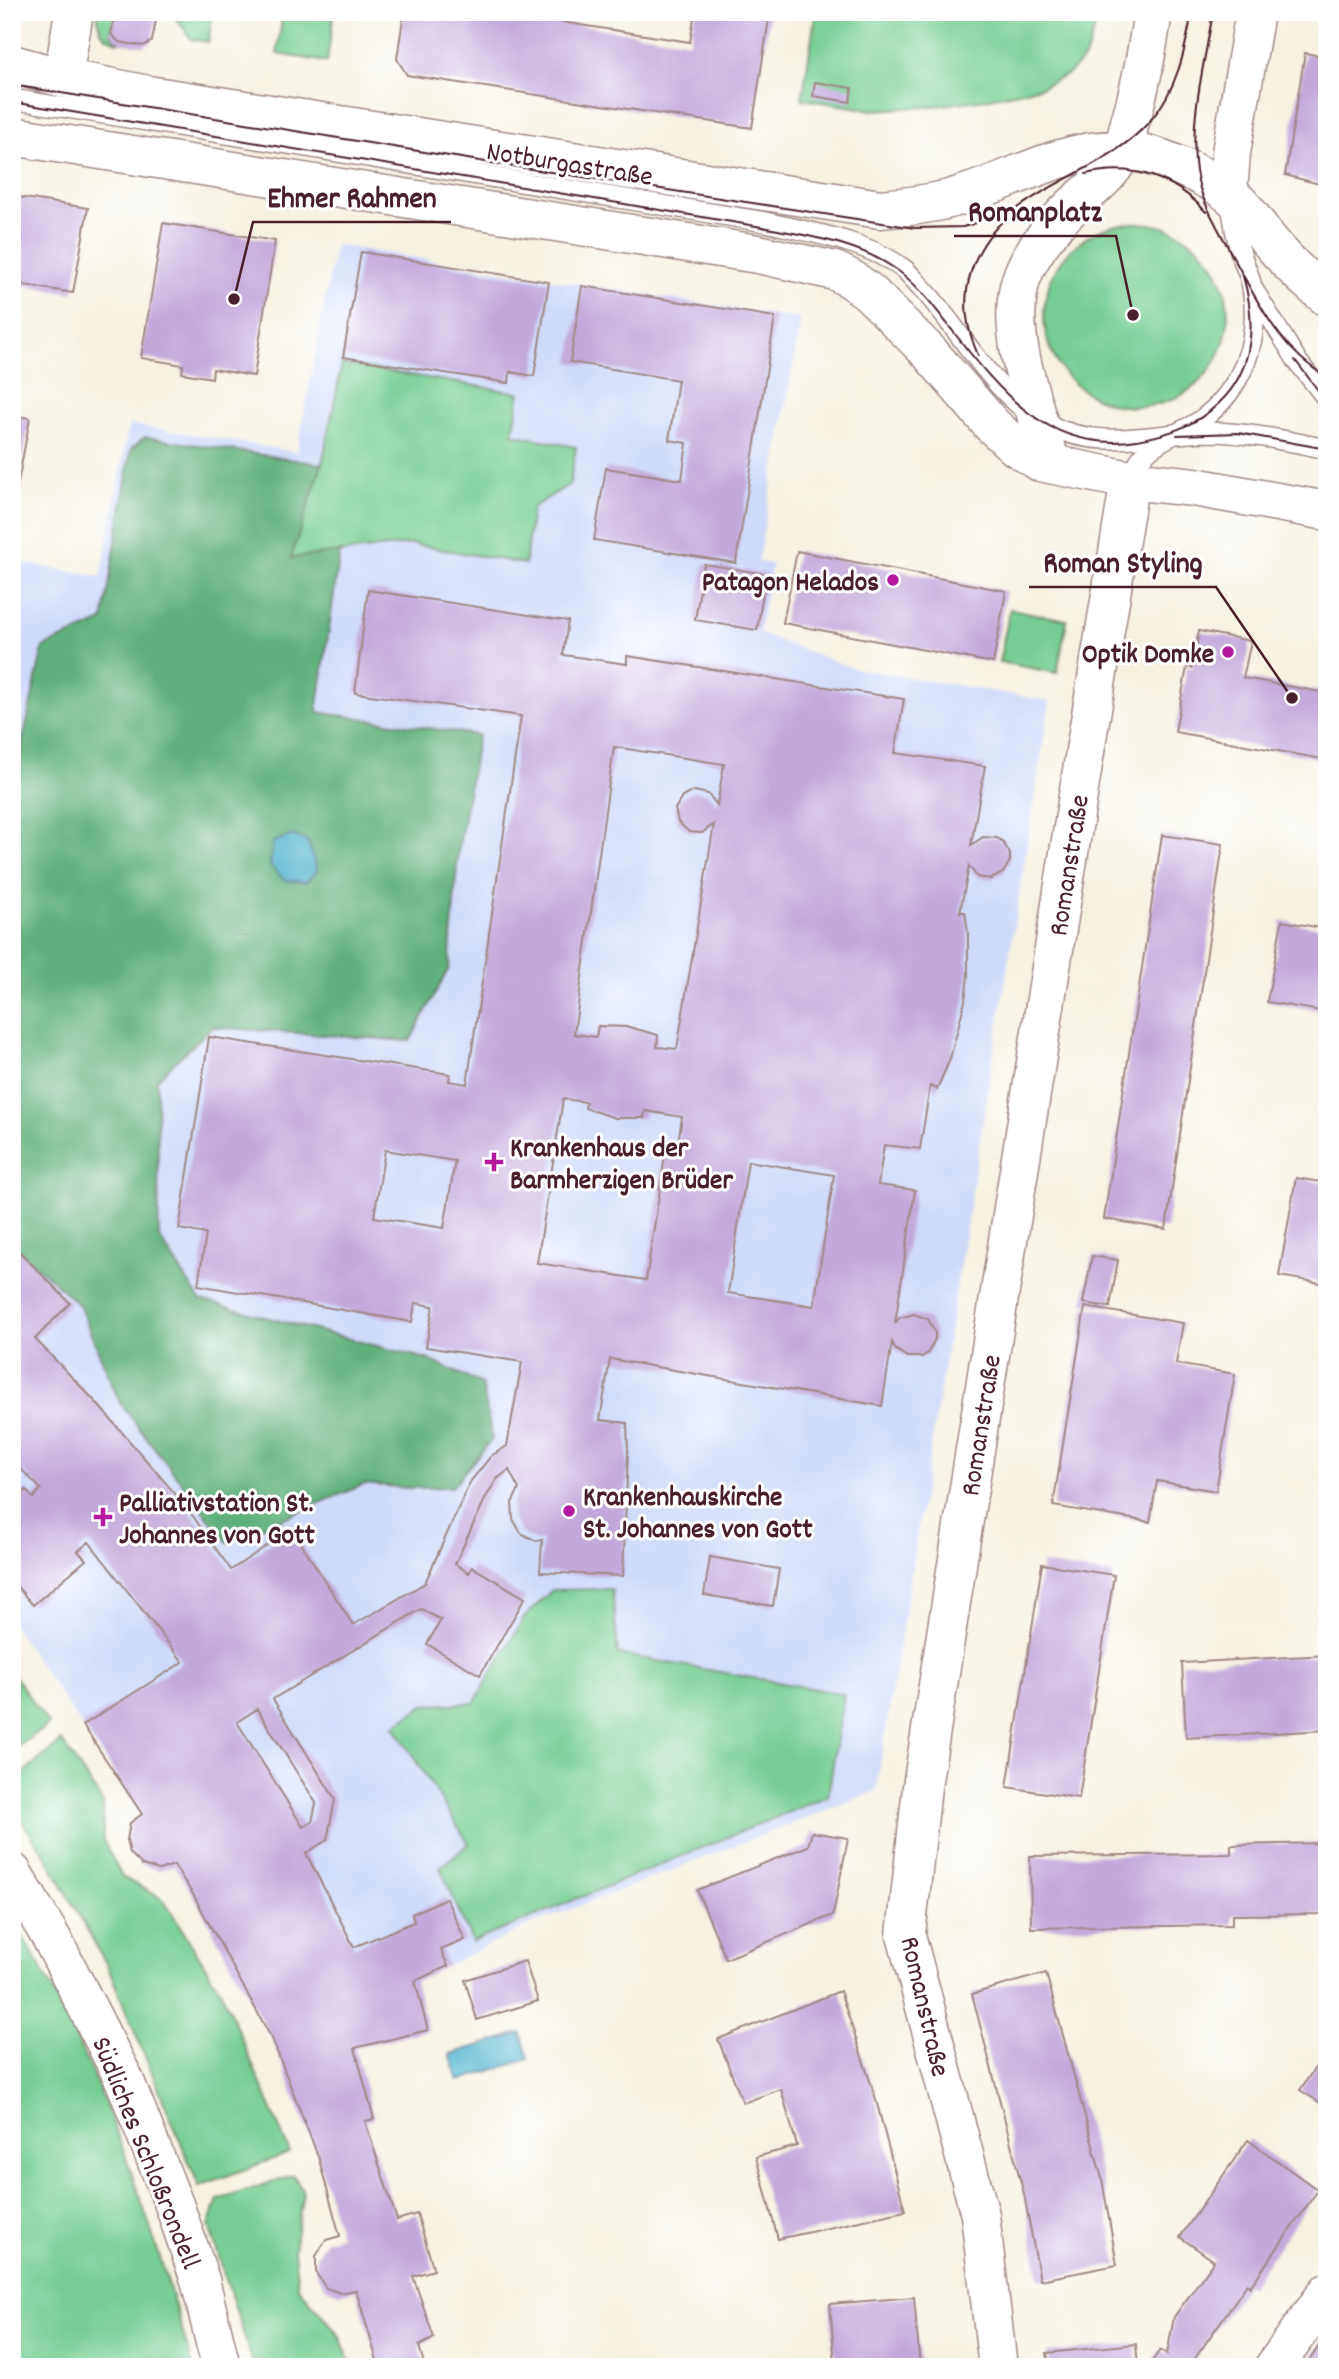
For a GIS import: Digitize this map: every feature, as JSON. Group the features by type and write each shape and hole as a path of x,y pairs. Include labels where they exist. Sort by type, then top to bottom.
{"main road":[{"path":"63,78 74,12"},
{"path":"1051,464 1018,340 1016,313 1019,285 1026,267 1045,236 1061,216 1106,176 1123,150 1139,93 1153,12"},
{"path":"1228,193 1231,153 1255,12"},
{"name":"Notburgastraße","path":"12,64 63,78 202,104 880,209 918,206 951,199 1084,152 1123,150 1165,159 1228,193 1245,209 1289,264 1327,297"},
{"path":"12,136 758,254 835,271 869,292 929,352 992,425 1028,456 1051,464 1130,480 1194,487 1327,512"},
{"name":"Romanstraße","path":"998,2367 980,2215 906,1935 924,1774 1130,480"},
{"name":"Südliches Schloßrondell","path":"12,1872 52,1939 124,2079 175,2207 200,2280 221,2367"},
{"path":"1274,2367 1327,2292"}],"lane":[{"path":"12,99 765,222 814,233 874,251 905,270 1002,387 1038,419 1063,432 1096,440 1208,432 1238,433 1327,449"},
{"path":"1228,193 1241,255 1252,288 1298,362 1327,400"},
{"path":"814,233 845,258 869,292"},
{"path":"1130,480 1142,457 1172,435 1200,420 1218,405 1238,380 1253,335 1252,288"}],"shaded area":[{"name":"Krankenhaus der Barmherzigen Brüder","path":"335,245 801,319 758,562 772,564 759,633 852,668 1050,701 876,1791 532,1924 415,1981 272,2039 194,1896 174,1865 159,1870 142,1865 142,1814 12,1624 12,561 101,577 129,424 297,452"}],"green space":[{"path":"97,12 115,12 111,34 119,42 104,36 98,23"},
{"path":"172,12 213,12 208,42 191,39"},
{"path":"283,12 334,12 327,62 277,54"},
{"path":"816,12 1100,12 1085,58 1067,75 1042,87 980,100 872,110 802,99"},
{"path":"1136,223 1171,230 1201,250 1221,280 1228,315 1221,350 1201,380 1171,400 1136,407 1101,400 1071,380 1051,350 1044,315 1051,280 1071,250 1101,230"},
{"path":"342,364 520,393 513,434 576,447 570,484 532,508 525,564 412,544 290,559 322,464"},
{"path":"145,437 322,464 291,558 340,552 317,712 478,735 458,852 449,968 410,1041 212,1027 157,1079 159,1237 200,1300 427,1359 482,1384 492,1439 452,1487 409,1488 365,1484 227,1542 120,1403 79,1305 12,1244 12,791 43,647 103,621 131,449"},
{"path":"1010,609 1067,620 1057,673 999,662"},
{"path":"612,1589 618,1654 844,1694 828,1796 472,1942 440,1867 469,1844 394,1726 424,1705 474,1703 524,1618 552,1590"},
{"path":"12,1673 49,1724 12,1751"},
{"path":"62,1741 103,1803 103,1840 122,1877 163,1899 222,1993 290,2153 199,2186 107,1965 43,1851 12,1808 12,1782"},
{"path":"12,1919 70,2024 118,2136 158,2252 193,2367 12,2367"},
{"path":"293,2175 303,2191 294,2250 298,2287 339,2335 353,2367 254,2367 209,2226 218,2200"}],"water":[{"path":"293,835 308,842 317,871 306,882 284,880 270,866 273,842"},
{"path":"521,2033 529,2059 459,2081 450,2054"}],"building":[{"path":"115,12 155,12 157,15 152,41 143,46 119,42 111,34"},
{"path":"404,12 497,12 690,42 695,12 770,12 752,128 407,75 397,59"},
{"path":"1305,53 1327,57 1327,186 1285,175"},
{"path":"815,82 852,88 850,102 813,96"},
{"path":"12,196 88,208 73,293 12,283"},
{"path":"163,223 275,241 254,376 213,369 212,378 182,373 183,365 141,358"},
{"path":"361,252 549,282 534,376 510,372 509,383 343,357"},
{"path":"582,286 775,317 736,563 594,540 606,468 682,480 687,443 669,440 678,380 570,362"},
{"path":"12,415 30,418 17,488 12,487"},
{"path":"797,551 1006,591 993,663 783,623"},
{"path":"704,564 766,574 757,630 695,620"},
{"path":"368,590 568,621 563,655 627,664 627,656 904,699 895,753 985,766 971,845 983,837 997,838 1003,842 1010,854 1010,861 1003,873 991,879 977,877 969,866 960,912 965,912 968,933 965,1001 950,1059 937,1089 930,1086 920,1149 884,1145 878,1185 915,1190 895,1324 899,1318 914,1314 928,1319 935,1332 935,1339 928,1353 922,1357 907,1357 895,1349 892,1342 882,1406 610,1359 600,1420 627,1423 623,1576 540,1572 542,1540 536,1541 521,1533 513,1519 512,1503 519,1489 509,1470 497,1479 486,1497 455,1564 469,1573 472,1567 525,1598 480,1675 427,1644 441,1620 421,1609 273,1699 335,1799 327,1840 306,1853 354,1947 414,1922 412,1914 446,1898 465,1940 441,1950 448,1966 415,1981 428,2030 355,2048 374,2119 365,2121 397,2220 417,2214 434,2270 413,2276 434,2338 419,2346 425,2367 379,2367 356,2290 340,2293 326,2288 316,2273 316,2256 326,2240 340,2236 318,2156 272,2039 194,1896 174,1865 159,1870 142,1865 130,1853 127,1840 130,1823 142,1814 83,1725 183,1662 89,1542 78,1551 86,1560 33,1605 12,1581 12,1502 26,1490 33,1498 41,1489 12,1460 12,1244 70,1303 35,1339 93,1399 185,1505 231,1570 292,1529 353,1625 425,1583 470,1482 491,1456 507,1446 522,1362 426,1347 433,1306 415,1303 412,1322 198,1285 206,1234 179,1229 209,1037 450,1074 449,1081 467,1084 521,716 355,693","holes":["614,747 724,764 717,805 708,794 694,791 682,797 675,809 678,822 689,832 702,833 714,824 677,1049 657,1047 658,1035 629,1027 598,1026 596,1037 574,1034","563,1099 586,1102 585,1108 615,1118 644,1118 645,1111 682,1117 677,1150 666,1149 646,1280 537,1263","385,1150 455,1161 444,1228 374,1217","748,1161 834,1175 814,1306 728,1293","257,1709 316,1803 312,1822 303,1827 237,1722"]},
{"path":"1199,631 1251,641 1243,678 1327,693 1327,760 1175,732 1187,667 1192,668"},
{"path":"1162,835 1223,844 1166,1229 1104,1219"},
{"path":"1282,921 1327,929 1327,1012 1267,1002"},
{"path":"1296,1178 1327,1183 1327,1284 1279,1276"},
{"path":"1092,1256 1118,1260 1110,1307 1083,1303"},
{"path":"1085,1307 1183,1323 1176,1364 1235,1374 1216,1491 1157,1481 1150,1522 1053,1506"},
{"path":"710,1557 779,1569 773,1606 704,1595"},
{"path":"1042,1564 1114,1575 1079,1798 1007,1787"},
{"path":"1327,1655 1327,1730 1186,1738 1182,1663"},
{"path":"812,1832 848,1838 833,1915 726,1959 697,1890 808,1846"},
{"path":"1327,1843 1327,1914 1232,1915 1232,1925 1031,1928 1030,1856 1231,1854 1231,1845"},
{"path":"525,1961 538,2001 477,2020 465,1980"},
{"path":"1046,1973 1102,2179 1117,2265 1040,2280 1024,2194 972,1994"},
{"path":"840,1991 875,2096 905,2211 778,2239 756,2157 797,2146 781,2089 743,2103 718,2039"},
{"path":"1327,2050 1327,2107 1300,2090"},
{"path":"1248,2140 1318,2190 1250,2287 1247,2284 1189,2367 1148,2367 1160,2350 1167,2354 1174,2317 1214,2261 1180,2237"},
{"path":"914,2297 920,2367 835,2367 830,2304"},
{"path":"1327,2334 1327,2367 1305,2367"},
{"path":"1136,2344 1138,2367 1049,2367 1047,2353"}],"tram line":[{"path":"978,355 968,324 966,304 971,272 984,244 1002,221 1025,203 1104,158 1150,121 1173,83 1183,55 1192,12"},
{"path":"1213,12 1195,124 1195,162 1199,186 1213,219 1270,321 1295,352 1327,377"},
{"path":"12,85 915,228 963,227 1008,213"},
{"path":"12,102 762,227 847,246 879,259 910,281 989,375 1008,396 1030,414 1052,428 1078,437 1106,442 1137,440 1180,428 1209,412 1230,391 1246,360 1251,327 1243,276"},
{"path":"1086,174 1120,170 1151,176 1180,190 1206,212"},
{"path":"1295,360 1327,402"},
{"path":"1177,435 1238,433 1327,449"}],"place":[{"name":"Ehmer Rahmen","path":"234,299"},
{"name":"Romanplatz","path":"1133,315"},
{"name":"Patagon Helados","path":"893,580"},
{"name":"Optik Domke","path":"1228,652"},
{"name":"Roman Styling","path":"1292,698"},
{"name":"Krankenhaus der Barmherzigen Brüder","path":"494,1162"},
{"name":"Krankenhauskirche St. Johannes von Gott","path":"569,1511"},
{"name":"Palliativstation St. Johannes von Gott","path":"103,1517"}]}
